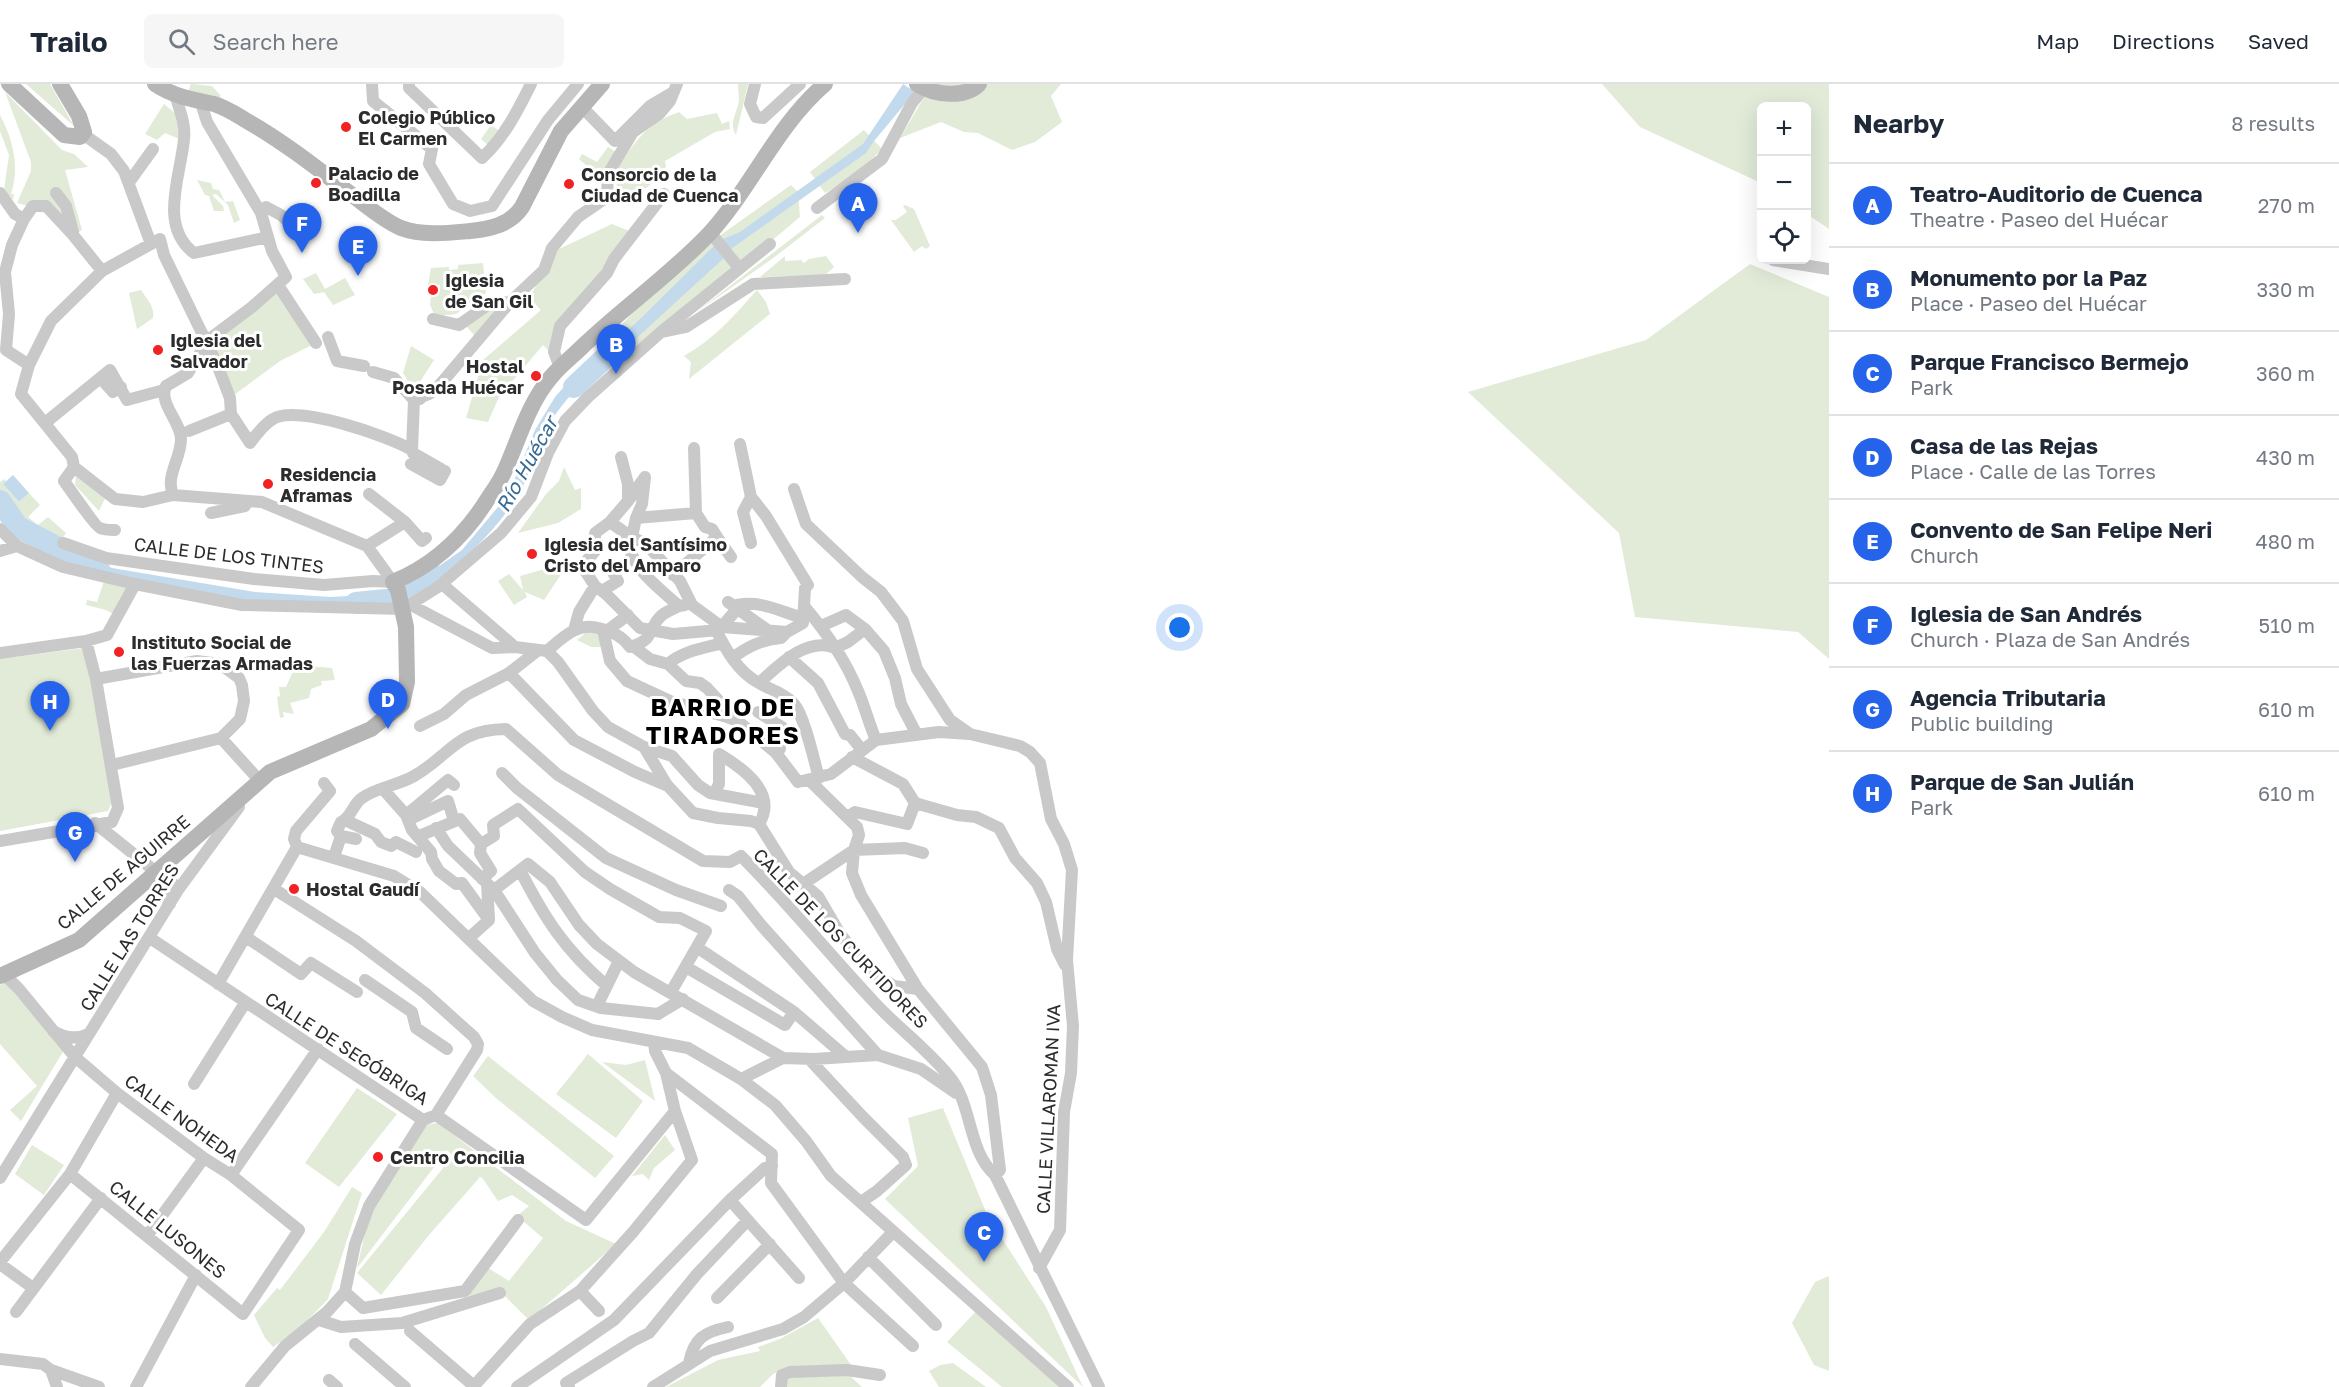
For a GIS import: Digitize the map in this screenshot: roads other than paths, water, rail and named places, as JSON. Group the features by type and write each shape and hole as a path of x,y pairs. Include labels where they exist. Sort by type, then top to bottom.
{"street":[{"path":"9,84 64,135 76,137 83,134"},
{"path":"60,84 80,116 83,134"},
{"path":"154,84 164,91 215,105 260,129 392,223 406,229 451,233 484,229 509,221 522,207 561,131 602,84"},
{"path":"372,84 373,101 432,149 429,164 453,204 470,211 492,206 548,120 578,84"},
{"path":"409,84 409,88 482,158 490,151 517,112 531,84"},
{"path":"755,84 750,104 756,117 763,118 800,84"},
{"path":"395,586 442,554 470,525 504,473 536,398 560,368 610,321 713,236 790,120 825,84"},
{"path":"817,208 882,159 921,86 948,93 966,91 980,85"},
{"path":"581,106 615,141 650,106 676,87"},
{"path":"414,400 429,394 438,387 454,365 510,302 544,270 552,248 578,217 607,197 608,174 633,132 659,114 676,87"},
{"path":"175,94 184,124 184,141 173,216 176,231 194,253 212,250 235,241 268,237"},
{"path":"173,495 171,484 184,430 164,398 166,386 188,373 206,343 282,282 286,276 274,257 261,213 207,122 201,103"},
{"path":"83,134 111,154 130,181 155,241 164,255 230,398 231,414 250,443 272,419 284,415 298,415 382,435 412,450 413,453 443,470 440,480 411,465"},
{"path":"130,181 153,149"},
{"path":"0,193 15,214 24,219"},
{"path":"56,193 66,206 73,235"},
{"path":"560,368 554,352 560,326 607,273 614,259 664,194"},
{"path":"29,365 6,350 9,314 5,272 12,245 33,206 46,206 102,271"},
{"path":"266,207 281,215 300,233"},
{"path":"713,236 736,264"},
{"path":"155,241 102,271 51,321 29,365 21,394 72,457 74,467 115,499 142,502 173,495 262,502 367,546 407,607"},
{"path":"407,607 440,585 501,532 531,497 548,453 565,421 596,389 736,264 770,244"},
{"path":"1798,264 1829,269"},
{"path":"661,332 686,327 753,284 845,279"},
{"path":"282,282 316,343"},
{"path":"433,319 459,325 489,304 510,302"},
{"path":"328,337 337,361 394,378 414,400 412,450"},
{"path":"414,400 436,399 459,367"},
{"path":"45,423 110,370 127,399 164,390"},
{"path":"104,382 112,392 121,387"},
{"path":"184,430 231,414"},
{"path":"732,658 763,639 781,638 803,623 805,588 808,585 805,576 751,497 740,444"},
{"path":"694,448 696,513 705,527 712,529 731,557"},
{"path":"621,457 628,484 628,501"},
{"path":"74,467 64,481 89,513 93,522 100,528 115,530"},
{"path":"679,606 642,574 627,543 642,504 645,477 612,519 595,533 595,551 582,566 598,588 640,628 673,634 719,628 787,632"},
{"name":"CALLE VILLAROMAN IVA","path":"794,489 806,524 881,592 903,621 917,669 950,720 970,734 1020,746 1030,752 1040,763 1051,819 1064,844 1072,870 1067,970 1072,1038 1071,1073 1064,1112 1060,1230 1039,1268"},
{"path":"369,494 405,522 422,541 426,538"},
{"path":"751,497 743,512 751,543"},
{"path":"211,513 262,502"},
{"path":"636,518 696,513"},
{"path":"612,519 630,536 647,544 680,581 692,605 719,628 723,643 746,674 759,683 778,691 796,706 804,726 810,780 859,832 854,850 852,873 856,886 918,989 982,1067 991,1095 1000,1170 995,1175"},
{"path":"367,546 405,522"},
{"path":"0,530 18,546 63,567 135,584 242,605 407,607 492,648 515,647 542,651 558,662 600,721 644,747 672,756 698,785 714,794 764,802"},
{"path":"673,575 717,537"},
{"name":"CALLE DE LOS TINTES","path":"63,543 106,558 254,579 324,585 373,581 395,586"},
{"path":"0,551 18,546"},
{"path":"574,630 579,612 598,588 618,581 612,571"},
{"path":"0,653 86,641 107,635 135,584"},
{"path":"440,585 515,647"},
{"path":"719,628 733,606 747,603 805,613 821,626 836,648 858,689 876,740"},
{"path":"633,646 642,644 653,631 661,616 679,606 692,605"},
{"path":"733,606 766,630"},
{"name":"CALLE DE AGUIRRE","path":"0,976 79,940 270,772 371,729 402,704 407,669 407,607"},
{"path":"606,630 628,615"},
{"path":"821,626 846,615 866,629 884,651 895,678 901,704 917,735"},
{"path":"420,726 444,714 466,695 509,674 574,630 589,626 624,638 630,647 633,646 650,659 668,664 686,681 699,683 707,688 721,703 727,717"},
{"path":"759,683 789,657 806,648 830,646 836,648 866,629"},
{"path":"606,630 609,661 627,681 670,701 738,722 776,753 798,782 831,774 876,740 939,732 970,734"},
{"path":"0,841 95,823 112,822 116,816 118,808 112,765 96,679 86,641"},
{"path":"668,664 681,655 723,643"},
{"path":"789,657 818,683 845,735 850,735 857,753 903,784 915,802 957,815 976,817 999,828 1015,858 1037,883 1046,902 1057,949 1067,970"},
{"path":"96,679 197,661 220,664 239,678 242,685 244,701 237,724 221,738 112,765"},
{"path":"509,674 574,740 634,772 668,786"},
{"path":"758,712 782,728 778,734 780,748 776,753"},
{"name":"CALLE DE LOS CURTIDORES","path":"334,857 341,836 337,831 341,822 362,797 413,777 459,740 486,729 506,729 558,774 703,861 730,862 741,856 800,916 874,1002 950,1077 961,1097"},
{"path":"221,738 259,780"},
{"path":"644,747 668,786 693,813 718,818 752,820 759,824 789,872 818,896 839,932 866,968 894,986 918,989"},
{"path":"714,794 719,784 719,754 741,766 755,780 764,802 765,814 759,824"},
{"path":"502,773 517,788 606,858 676,890 721,906"},
{"name":"CALLE LAS TORRES","path":"0,1178 178,890 259,780"},
{"path":"407,818 448,780 454,785"},
{"path":"297,847 294,840 296,831 330,791 324,783"},
{"path":"383,789 431,852 432,860 439,871 456,884 462,883 489,920"},
{"path":"407,818 448,801 454,821"},
{"path":"847,817 855,812 907,824 915,802"},
{"path":"481,844 494,836 493,825 518,809 585,872 610,889 659,917 680,918 706,932 671,992"},
{"path":"419,836 460,819 481,844 480,853 491,871 488,885 489,920 469,939"},
{"path":"345,820 375,834 381,842 392,846 396,842 416,852"},
{"path":"95,823 156,872 167,876 178,890"},
{"path":"436,828 448,846 488,885 535,953 557,980 578,1000 597,1006 658,1014 683,999"},
{"path":"341,836 356,839"},
{"path":"297,847 394,876 420,892 533,1001 562,1017 592,1030 688,1048 741,1078 775,1105 806,1141 831,1176 1068,1387"},
{"path":"218,984 297,847"},
{"path":"803,884 854,850 905,848 923,853"},
{"path":"488,885 528,864 550,882 579,926 597,944 634,972 783,1058"},
{"path":"520,870 541,912 562,942 607,986"},
{"path":"142,884 148,883 156,886 170,904"},
{"path":"274,889 356,941 425,993 474,1038 478,1044 477,1050 436,1115"},
{"path":"729,890 738,896 878,1055"},
{"path":"246,937 302,974 311,963 357,992"},
{"name":"CALLE DE SEGÓBRIGA","path":"150,938 423,1120 436,1115 586,1220 675,1110"},
{"path":"698,948 794,1011 844,1056"},
{"path":"597,1006 620,961"},
{"path":"686,967 785,1025 794,1011"},
{"name":"CALLE NOHEDA","path":"0,976 9,979 75,1057 117,1093 231,1176 299,1230 243,1314"},
{"path":"365,980 412,1012 416,1028 447,1049"},
{"path":"194,1084 245,1003"},
{"path":"50,1028 71,1038 88,1034"},
{"path":"410,1331 474,1387 530,1324 580,1291 633,1232 692,1160 675,1110 666,1073 654,1042"},
{"path":"231,1176 318,1049"},
{"path":"741,1078 783,1058 809,1059 878,1055 921,1069 961,1097 982,1158 995,1175 1099,1387"},
{"path":"809,1059 903,1156 906,1165 878,1191 861,1202"},
{"path":"666,1073 772,1154 771,1183 844,1282 913,1346"},
{"path":"33,1288 0,1263 70,1174 117,1093"},
{"path":"251,1387 285,1346 319,1320 345,1292 356,1244 369,1206 423,1120"},
{"path":"147,1236 204,1158"},
{"path":"517,1387 614,1320 730,1200 765,1168 772,1166"},
{"name":"CALLE LUSONES","path":"70,1174 243,1314"},
{"path":"16,1312 100,1198"},
{"path":"730,1200 799,1278"},
{"path":"345,1292 363,1308 465,1291 518,1220"},
{"path":"568,1387 566,1383 649,1333 697,1274 748,1220"},
{"path":"653,1387 710,1351 783,1329 817,1307 892,1232"},
{"path":"717,1298 770,1244"},
{"path":"868,1257 936,1325"},
{"path":"136,1387 196,1275"},
{"path":"580,1291 599,1311"},
{"path":"319,1320 341,1327 402,1323 500,1293"},
{"path":"689,1363 692,1347 699,1339 712,1330 728,1327"},
{"path":"355,1344 405,1387"},
{"path":"0,1359 43,1364 51,1370 99,1387"},
{"path":"51,1370 57,1387"},
{"path":"781,1387 782,1375 790,1372 847,1370 880,1375"}],"water":[{"path":"903,84 915,92 866,153 731,249 723,239 740,232 863,144"},
{"path":"714,246 724,258 605,367 596,352 600,347 608,347 637,322"},
{"path":"593,358 598,370 573,393 556,413 521,491 505,514 469,554 413,597 409,587 462,550 508,495 535,430 555,397"},
{"path":"13,475 29,493 19,502 3,484"},
{"path":"0,490 16,520 61,547 59,556 25,540 9,528 0,514"},
{"path":"76,552 112,568 255,592 330,597 386,594 388,603 248,602 104,575 70,558"}],"waterway":[{"name":"Río Huécar","path":"574,387 624,340"},
{"name":"Río Huécar","path":"0,501 18,527 99,569"},
{"name":"Río Huécar","path":"356,603 406,598 436,576"}],"place":[{"name":"Colegio Público El Carmen","path":"346,127"},
{"name":"Palacio de Boadilla","path":"316,183"},
{"name":"Consorcio de la Ciudad de Cuenca","path":"569,184"},
{"name":"Teatro-Auditorio de Cuenca","path":"858,233"},
{"name":"Iglesia de San Andrés","path":"302,253"},
{"name":"Convento de San Felipe Neri","path":"358,276"},
{"name":"Iglesia de San Gil","path":"433,290"},
{"name":"Iglesia del Salvador","path":"158,350"},
{"name":"Monumento por la Paz","path":"616,374"},
{"name":"Hostal Posada Huécar","path":"536,376"},
{"name":"Residencia Aframas","path":"268,484"},
{"name":"Iglesia del Santísimo Cristo del Amparo","path":"532,554"},
{"name":"Instituto Social de las Fuerzas Armadas","path":"119,652"},
{"name":"Casa de las Rejas","path":"388,729"},
{"name":"Parque de San Julián","path":"50,731"},
{"name":"Agencia Tributaria","path":"75,862"},
{"name":"Hostal Gaudí","path":"294,889"},
{"name":"Centro Concilia","path":"378,1157"},
{"name":"Parque Francisco Bermejo","path":"984,1262"}],"district":[{"name":"BARRIO DE TIRADORES","path":"723,720"}]}
